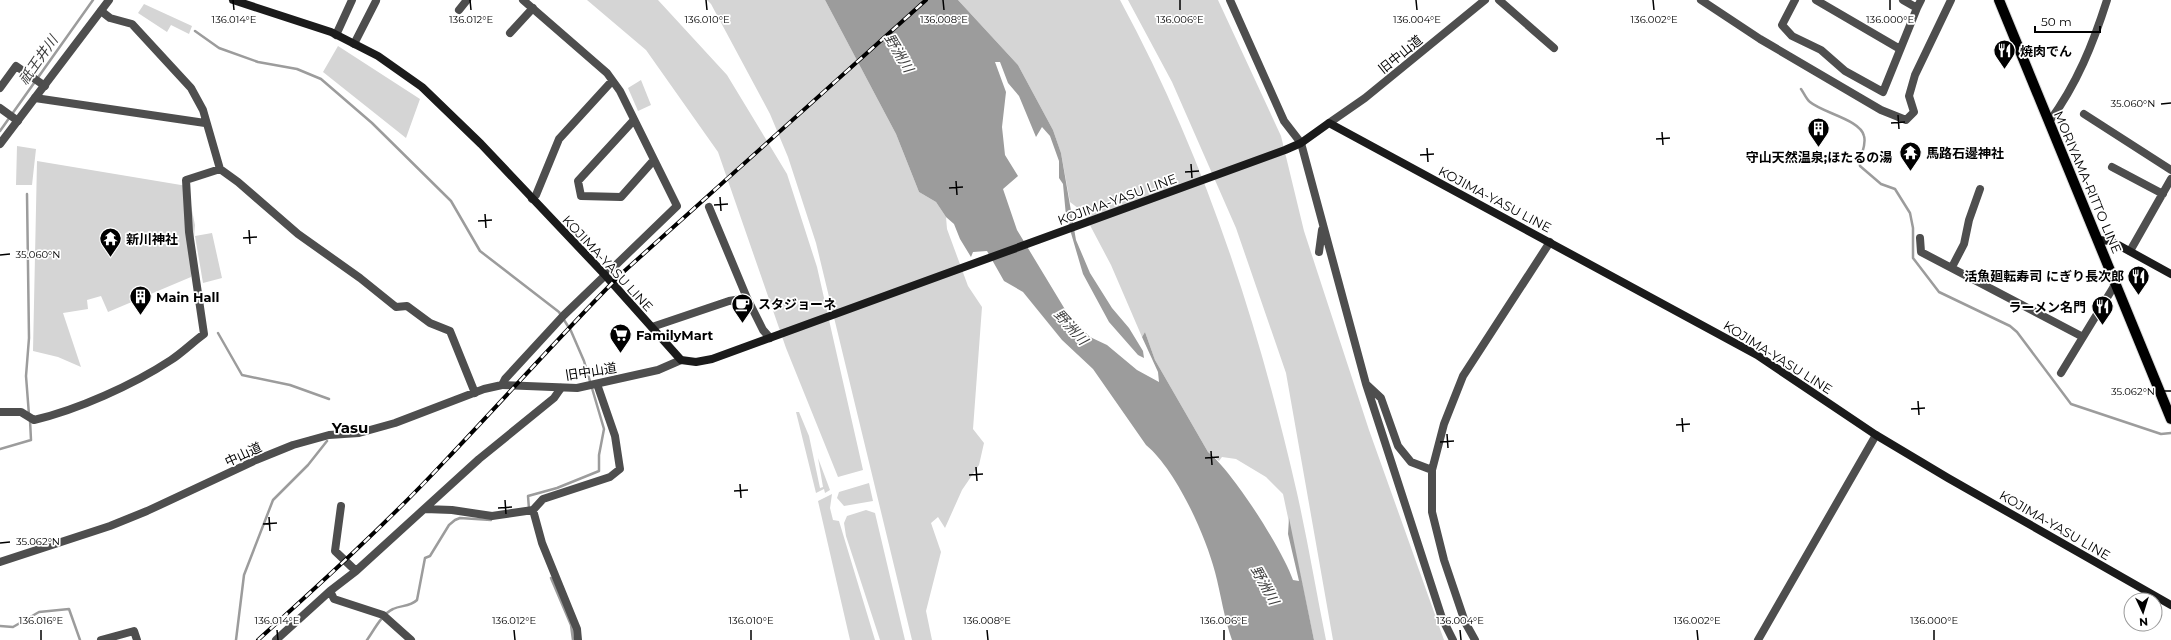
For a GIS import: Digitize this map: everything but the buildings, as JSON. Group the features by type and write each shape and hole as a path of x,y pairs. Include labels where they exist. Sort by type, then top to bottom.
{"main road":[{"name":"KOJIMA-YASU LINE","path":"233,0 336,35 378,56 422,87 452,115 606,276 681,360 696,362 712,360 1285,150 1301,143 1329,123 1757,355 1876,435 1948,478 2171,605"},
{"name":"MORIYAMA-RITTO LINE","path":"1999,0 2171,419"},
{"path":"2098,240 2111,241 2171,274"}],"street":[{"path":"0,144 13,117 35,98 39,82 109,0"},
{"path":"336,35 352,0"},
{"path":"460,10 467,0"},
{"path":"502,385 505,379 562,317 677,206 633,121 620,91 606,73 523,0"},
{"path":"1230,0 1284,121 1301,143 1366,384 1442,618 1454,640"},
{"name":"旧中山道","path":"1329,123 1365,98 1484,0"},
{"path":"1499,0 1554,48"},
{"path":"1702,0 1760,39 1880,110 1906,120 1914,112 1909,96 1914,75 1951,0"},
{"path":"1795,0 1782,25 1792,36 1821,50 1845,71 1883,92 1919,4 1903,0"},
{"path":"1816,0 1900,49"},
{"path":"2049,122 2064,101 2084,64 2107,0"},
{"path":"354,44 376,1"},
{"path":"510,34 533,8"},
{"path":"101,11 110,18 132,24 192,88 202,110 220,169 238,182 298,234 360,278 396,308 406,306 430,323 450,331 475,393"},
{"path":"0,88 16,66 39,82"},
{"path":"532,199 536,195 559,138 612,81"},
{"path":"35,98 205,123"},
{"path":"0,108 13,117"},
{"path":"2084,114 2171,170"},
{"path":"633,121 578,181 581,196 621,197 653,161"},
{"path":"2112,167 2163,194"},
{"path":"0,412 21,412 34,420 73,408 115,389 171,360 204,334 189,232 186,180 220,169"},
{"path":"2130,251 2171,179"},
{"path":"1952,267 1964,244 1969,220 1980,189"},
{"path":"709,207 747,298 763,330 770,338"},
{"path":"1319,252 1323,227"},
{"path":"1920,238 1921,252 2083,337"},
{"path":"1475,640 1466,622 1444,560 1432,512 1432,470 1444,424 1463,376 1550,242"},
{"path":"2061,373 2116,283"},
{"path":"652,327 729,302 747,298"},
{"name":"旧中山道","path":"502,385 523,384 561,388 593,385 658,370 681,360"},
{"path":"1366,384 1381,398 1398,446 1411,462 1432,470"},
{"name":"中山道","path":"0,562 147,511 256,460 293,445 329,435 359,434 395,423 475,393 502,385"},
{"path":"425,509 452,510 492,516 530,511 543,499 610,477 620,469 615,436 593,385"},
{"path":"276,640 330,591 356,571 422,509 425,509 480,459 554,398 561,388"},
{"path":"1758,640 1876,435"},
{"path":"341,506 335,552 356,571"},
{"path":"530,511 576,628 578,640"},
{"path":"330,591 334,599 385,615 411,640"},
{"path":"103,640 134,631 137,640"}],"shaded area":[{"path":"587,0 658,0 727,75 787,174 817,267 863,470 838,477 786,348 718,152 646,50"},
{"path":"707,0 825,0 896,134 919,192 936,202 946,217 947,229 968,286 982,307 973,429 984,443 979,465 962,490 945,528 938,517 931,523 941,552 926,611 932,640 912,640 816,243 788,157 770,114 711,4"},
{"path":"958,0 1120,0 1178,118 1203,179 1246,303 1282,429 1305,530 1326,640 1314,640 1283,494 1266,477 1236,459 1222,457 1219,461 1208,452 1155,360 1145,332 1142,337 1111,265 1083,212 1070,202 1061,153 1053,130 1018,65"},
{"path":"1128,0 1218,0 1281,136 1304,231 1369,430 1444,640 1333,640 1286,373 1236,228 1172,82"},
{"path":"144,4 192,26 189,34 171,25 167,32 138,13"},
{"path":"338,46 420,99 406,138 323,72"},
{"path":"641,80 651,105 638,111 628,88"},
{"path":"17,146 36,149 32,185 16,185"},
{"name":"新川神社","path":"37,161 187,186 195,225 191,277 108,312 101,296 87,300 88,309 63,313 81,367 58,357 33,351"},
{"path":"212,233 222,278 203,283 195,236"},
{"path":"796,412 799,412 809,436 820,488 823,487 818,458 830,490 825,493 824,489 816,493"},
{"path":"869,483 873,501 844,506 837,498 839,492"},
{"path":"832,494 830,508 833,520 839,521 875,640 850,640 818,501"},
{"path":"866,510 875,513 905,640 880,640 846,536 844,523 847,516"}],"water":[{"name":"野洲川","path":"825,0 958,0 1018,65 1053,130 1061,153 1076,240 1090,273 1112,308 1129,328 1143,351 1144,358 1138,355 1109,322 1083,274 1066,216 1063,184 1059,178 1059,161 1050,136 1042,127 1036,137 1019,96 1008,83 1000,62 995,62 1006,92 1002,127 1005,155 1018,176 1003,189 1017,230 1069,316 1090,337 1107,345 1137,370 1159,382 1158,372 1142,337 1145,332 1155,360 1208,452 1243,493 1279,550 1293,580 1299,581 1288,534 1289,518 1314,640 1232,640 1217,581 1204,540 1188,504 1168,470 1146,445 1093,369 1062,340 1023,292 1004,281 987,251 973,252 971,257 960,239 954,224 946,217 936,202 919,192 896,134"}],"waterway":[{"name":"祇王井川","path":"0,131 93,0"},
{"path":"195,31 219,48 258,62 297,69 321,79 372,123 451,201 480,251 559,312 571,331 584,361 604,429 599,455 599,471 557,488 528,496 529,509"},
{"path":"1801,89 1810,102 1849,121 1861,130 1865,140 1860,166 1881,184 1895,189 1910,213 1913,228 1913,258 1939,292 2010,326 2017,332 2071,404 2161,434 2171,433"},
{"path":"27,194 29,338 26,376 29,415"},
{"path":"218,333 242,375 290,385 329,399"},
{"path":"0,449 31,440 30,420"},
{"path":"236,640 244,575 273,500 308,465 327,441"},
{"path":"367,640 378,623 389,611 411,604 417,600 425,558 430,556 449,525 460,518 491,520"},
{"path":"551,578 571,625 573,640"},
{"path":"0,626 13,627 39,612 69,609 80,640"}],"railway":[{"path":"258,640 399,508 620,275 926,0"}],"place":[{"name":"焼肉でん","path":"2004,70"},
{"name":"守山天然温泉;ほたるの湯","path":"1819,148"},
{"name":"馬路石邊神社","path":"1911,172"},
{"name":"新川神社","path":"110,258"},
{"name":"活魚廻転寿司 にぎり長次郎","path":"2139,296"},
{"name":"Main Hall","path":"141,316"},
{"name":"スタジョーネ","path":"743,324"},
{"name":"ラーメン名門","path":"2102,326"},
{"name":"FamilyMart","path":"621,354"}],"district":[{"name":"Yasu","path":"350,427"}]}
